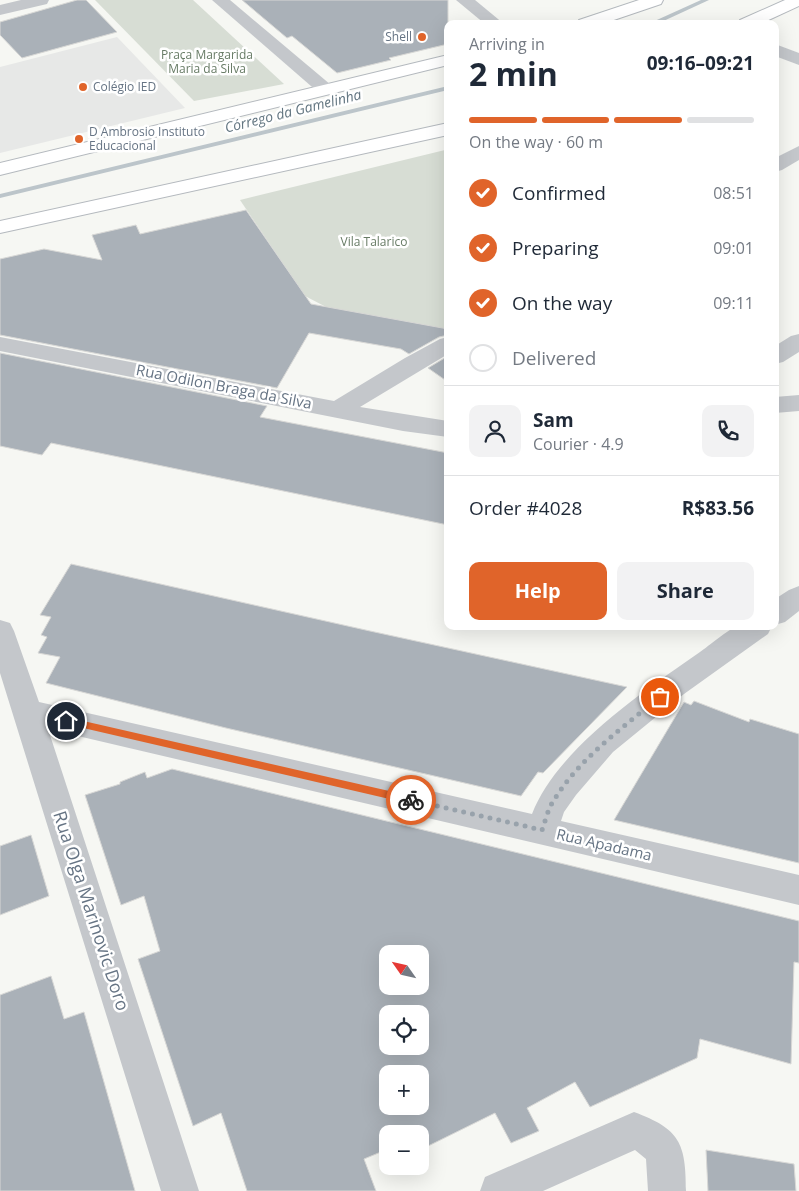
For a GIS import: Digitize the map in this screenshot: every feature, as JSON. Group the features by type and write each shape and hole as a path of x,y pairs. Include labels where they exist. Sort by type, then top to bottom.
{"main road":[{"path":"597,20 655,0"},
{"path":"755,20 799,0"},
{"path":"0,169 444,61"},
{"path":"0,227 444,130"}],"street":[{"path":"0,10 41,0"},
{"path":"220,0 325,89"},
{"path":"464,0 491,20"},
{"path":"779,51 799,60"},
{"path":"779,164 799,152"},
{"path":"779,354 799,341"},
{"name":"Rua Odilon Braga da Silva","path":"0,344 403,423 444,428"},
{"path":"339,409 444,346"},
{"path":"779,405 799,403"},
{"path":"779,611 799,597"},
{"path":"542,830 551,806 565,786 602,743 674,686 752,630"},
{"name":"Rua Olga Marinovic Doro","path":"0,631 28,712 180,1191"},
{"name":"Rua Apadama","path":"28,712 799,890"},
{"path":"499,1191 634,1132 649,1135 662,1147 666,1164 667,1191"}],"shaded area":[{"name":"Colégio IED","path":"117,37 185,108 0,153 0,67"}],"green space":[{"name":"Praça Margarida Maria da Silva","path":"95,0 193,0 284,84 194,101"},
{"name":"Vila Talarico","path":"444,150 444,329 330,309 305,296 240,200"}],"building":[{"path":"77,0 86,0 117,32 22,58 0,35 0,22"},
{"path":"242,0 448,0 448,20 444,20 444,45 337,73 292,36 287,38"},
{"path":"246,210 311,304 444,328 444,336 409,354 401,349 309,333 277,388 0,335 0,259 44,249 102,260 92,235 136,225 140,234"},
{"path":"0,353 267,406 260,417 444,452 444,524 51,443 42,455 0,446"},
{"path":"444,358 444,379 428,368"},
{"path":"71,564 627,687 543,773 538,772 521,796 226,728 46,683 60,657 38,653 47,637 41,635 51,617 40,615"},
{"path":"694,701 749,722 750,719 799,734 799,863 614,820 684,702 691,705"},
{"path":"172,769 799,921 799,963 794,962 791,1064 700,1039 697,1058 590,1107 575,1082 527,1108 539,1131 511,1143 495,1113 429,1146 429,1125 379,1125 379,1153 364,1159 376,1191 247,1191 221,1113 193,1126 138,959 160,951 144,896 121,905 85,795 120,784 120,782 145,772 147,778"},
{"path":"31,835 49,896 0,915 0,846"},
{"path":"51,976 64,1019 84,1012 135,1191 0,1191 0,995"},
{"path":"706,1150 794,1164 796,1191 708,1191"}],"waterway":[{"name":"Córrego da Gamelinha","path":"660,20 706,0"},
{"name":"Córrego da Gamelinha","path":"0,196 444,89"}],"way so far":[{"path":"411,800 542,830 551,806 565,786 602,743 660,697"}],"place":[{"name":"Shell","path":"422,37"},
{"name":"Colégio IED","path":"83,87"},
{"name":"D Ambrosio Instituto Educacional","path":"79,139"}],"route":[{"path":"66,721 411,800"}]}
